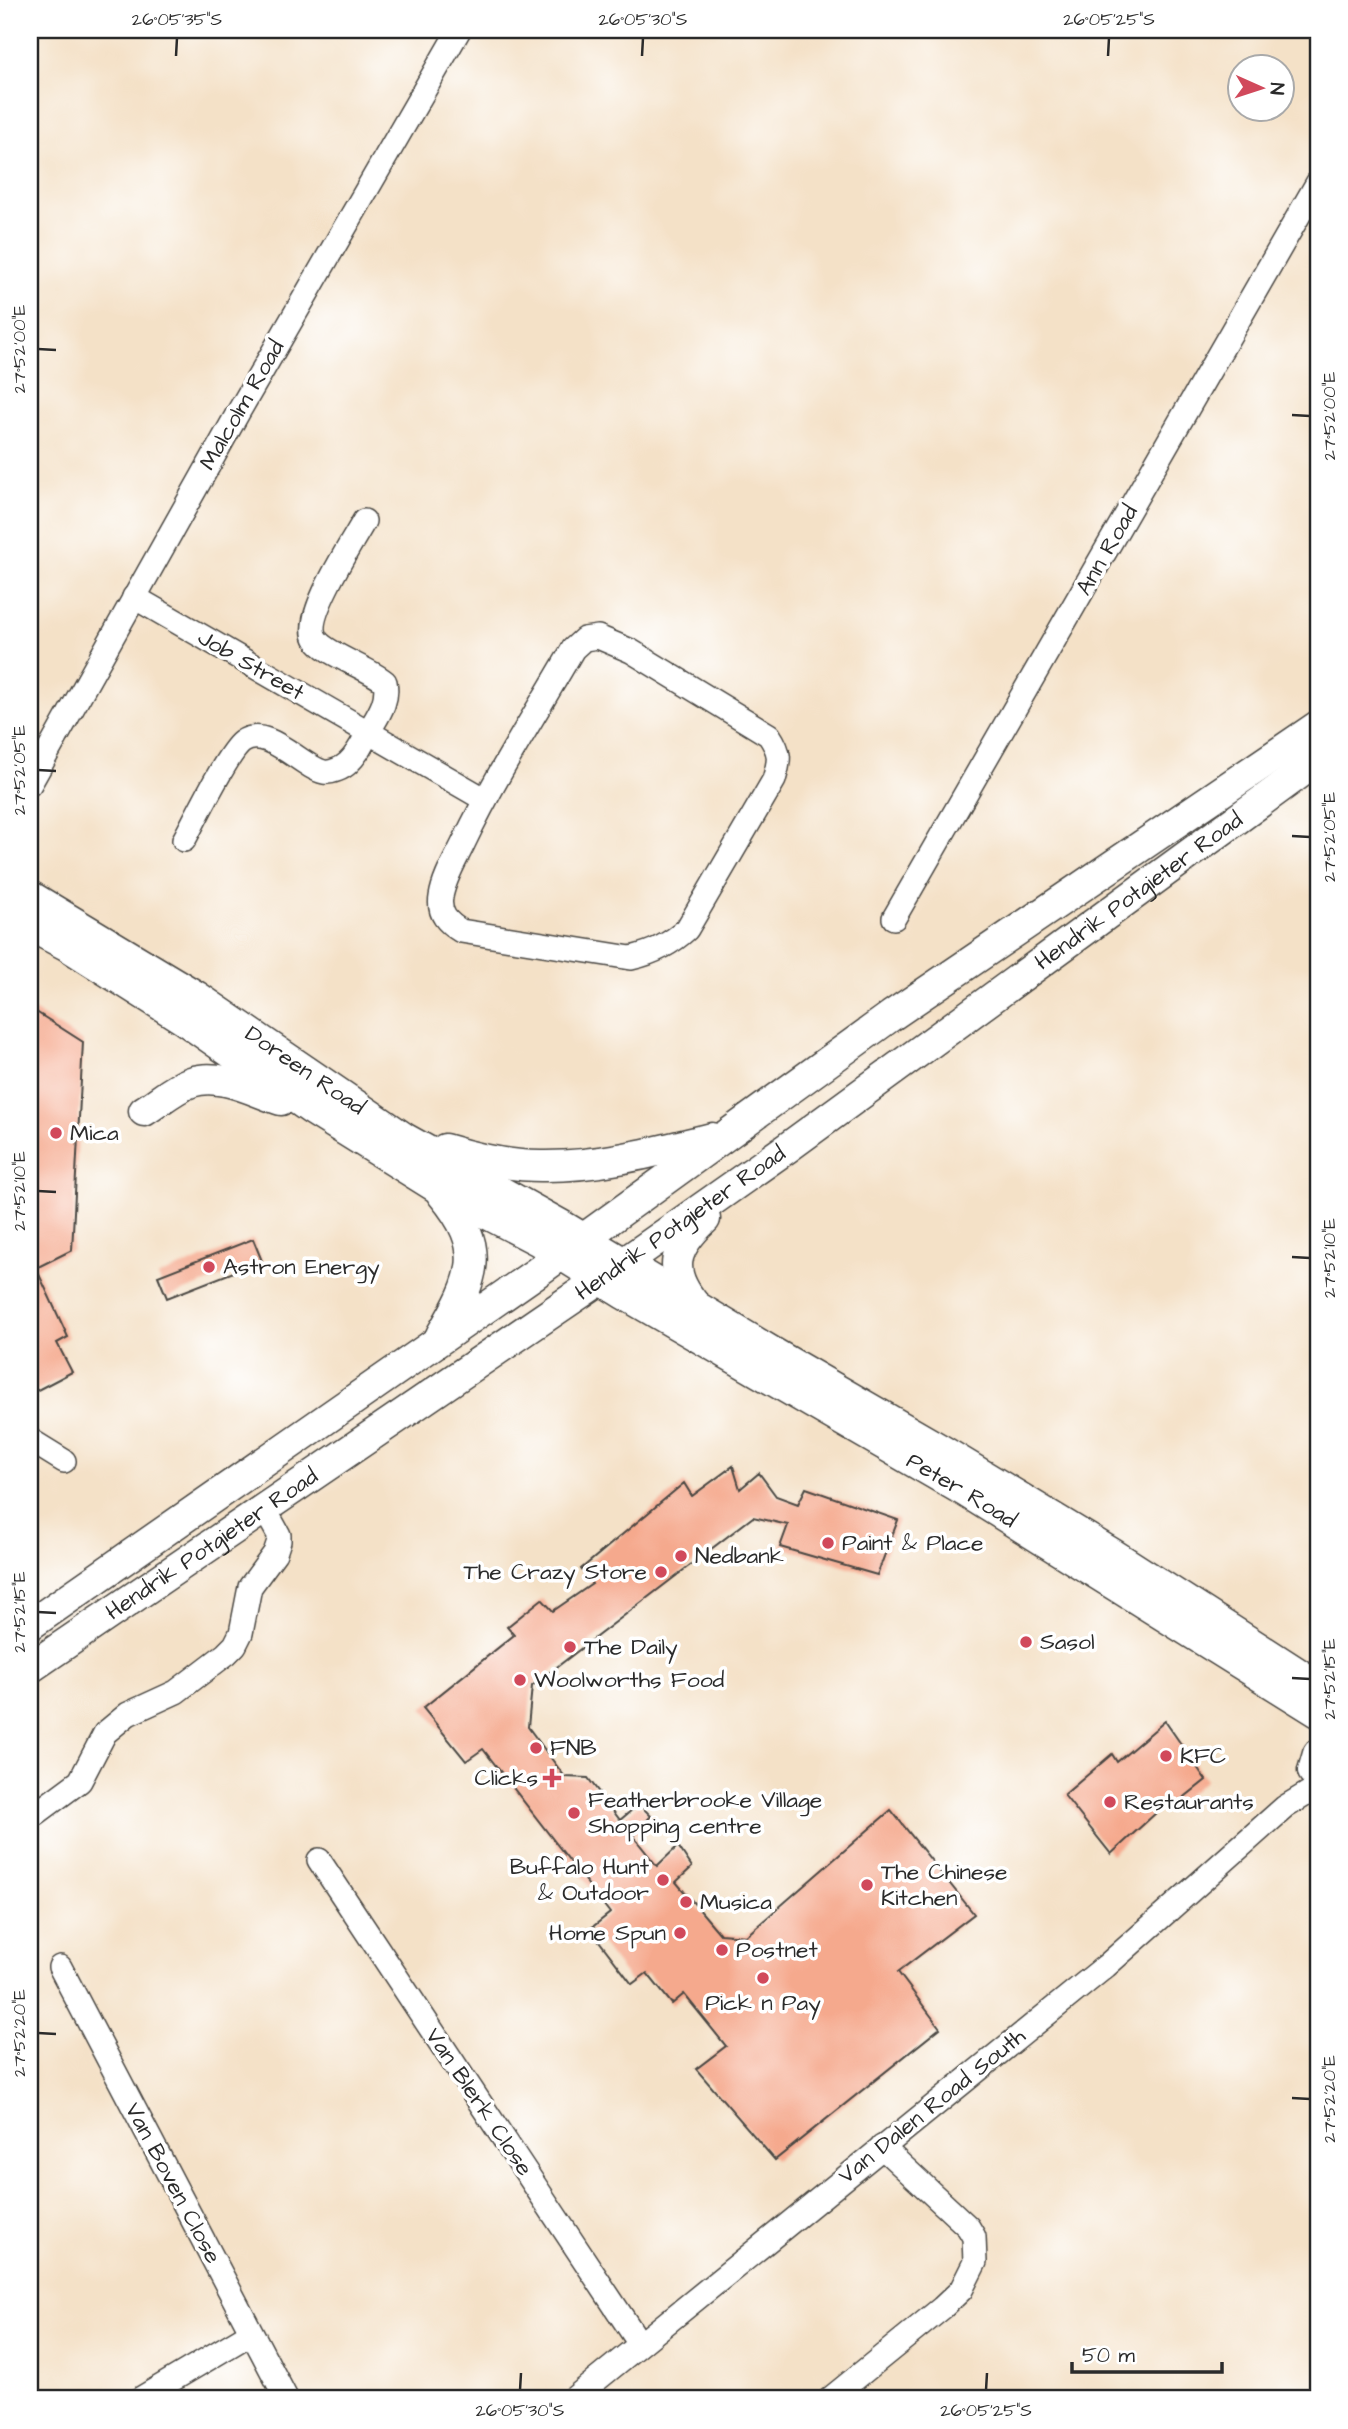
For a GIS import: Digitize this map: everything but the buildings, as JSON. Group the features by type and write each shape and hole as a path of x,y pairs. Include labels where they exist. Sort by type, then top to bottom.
{"main road":[{"name":"Hendrik Potgieter Road","path":"30,1625 572,1247 891,1016 1318,726"},
{"name":"Hendrik Potgieter Road","path":"30,1668 787,1148 1318,760"},
{"name":"Doreen Road","path":"30,896 196,996 404,1138 572,1247"},
{"name":"Doreen Road","path":"30,926 68,946 183,1019 312,1109 436,1187 572,1247"},
{"path":"30,941 68,946"},
{"path":"144,1111 189,1082 217,1079 312,1109"},
{"path":"404,1138 471,1157 546,1166 610,1161 725,1135"},
{"path":"697,1308 684,1292 680,1282 678,1258 685,1238 787,1148"},
{"path":"436,1187 464,1224 470,1237 472,1254 472,1271 467,1289 438,1341"},
{"path":"572,1247 611,1271"},
{"name":"Peter Road","path":"611,1271 697,1308 1071,1529 1318,1707"},
{"name":"Peter Road","path":"611,1271 1318,1707"}],"street":[{"name":"Malcolm Road","path":"30,784 245,399 459,30"},
{"name":"Ann Road","path":"894,919 1318,182"},
{"path":"184,839 231,754 243,741 256,738 272,741 324,772 337,770 347,764 384,705 387,693 385,682 316,640 313,630 317,609 364,521"},
{"name":"Job Street","path":"134,597 367,734 484,799"},
{"path":"598,637 631,650 759,727 778,748 779,762 774,780 687,929 674,941 631,958 461,931 449,924 441,912 440,898 484,799 573,649 584,639 598,637"},
{"path":"30,1440 64,1461"},
{"path":"30,1818 80,1781 105,1733 128,1714 176,1692 235,1645 241,1633 250,1587 275,1553 279,1541 279,1535 264,1508"},
{"name":"Van Dalen Road South","path":"573,2399 1107,1966 1285,1807 1317,1769"},
{"name":"Van Blerk Close","path":"319,1860 640,2344"},
{"name":"Van Boven Close","path":"60,1967 286,2398"},
{"path":"830,2399 942,2308 961,2290 975,2262 974,2237 968,2227 882,2147"},
{"path":"140,2399 251,2333"}],"place":[{"name":"Mica","path":"56,1133"},
{"name":"Astron Energy","path":"209,1267"},
{"name":"Paint & Place","path":"828,1543"},
{"name":"Nedbank","path":"681,1556"},
{"name":"The Crazy Store","path":"661,1572"},
{"name":"Sasol","path":"1026,1642"},
{"name":"The Daily","path":"570,1647"},
{"name":"Woolworths Food","path":"520,1680"},
{"name":"FNB","path":"536,1748"},
{"name":"KFC","path":"1166,1756"},
{"name":"Clicks","path":"552,1778"},
{"name":"Restaurants","path":"1110,1802"},
{"name":"Featherbrooke Village Shopping centre","path":"574,1813"},
{"name":"Buffalo Hunt & Outdoor","path":"663,1880"},
{"name":"The Chinese Kitchen","path":"867,1885"},
{"name":"Musica","path":"686,1902"},
{"name":"Home Spun","path":"680,1933"},
{"name":"Postnet","path":"722,1950"},
{"name":"Pick n Pay","path":"763,1978"}]}
